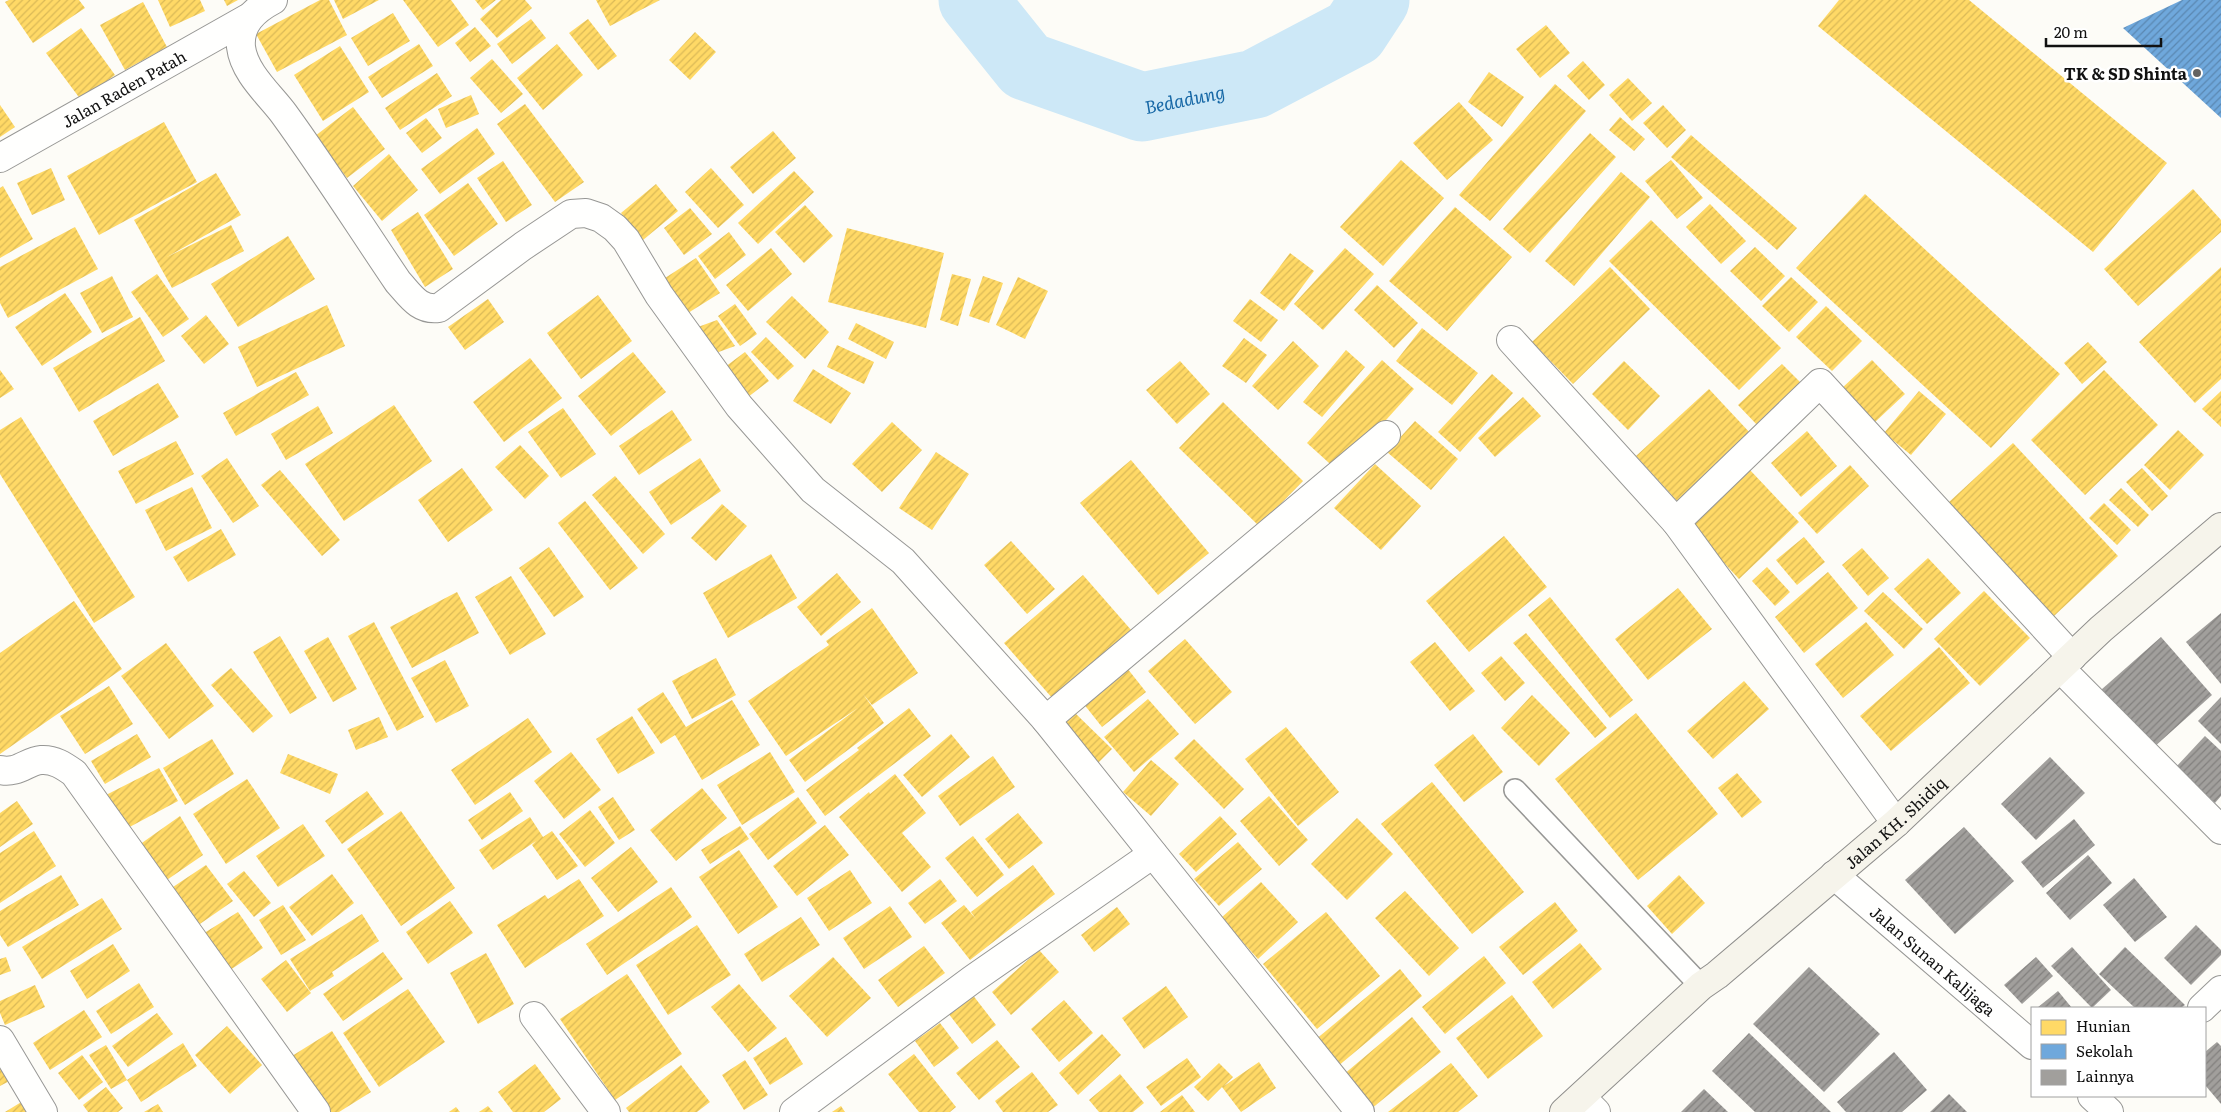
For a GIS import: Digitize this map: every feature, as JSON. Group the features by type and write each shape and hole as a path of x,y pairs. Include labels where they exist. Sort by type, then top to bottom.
{"main road":[{"name":"Jalan KH. Shidiq","path":"1581,1107 1701,986 1717,975 1896,823 2101,629 2221,527"}],"street":[{"name":"Jalan Raden Patah","path":"0,158 248,18 261,6 272,0"},
{"path":"248,18 243,31 241,48 249,69 285,114 398,282 416,303 429,309 439,308 570,214 586,213 601,218 615,228 626,240 659,295 738,406 814,490 903,562 1046,720 1360,1112"},
{"path":"1510,340 1676,522 1896,823"},
{"path":"1676,522 1820,383 2066,663 2221,830"},
{"path":"1046,720 1386,435"},
{"path":"0,770 21,769 41,760 60,763 74,773 316,1112"},
{"path":"794,1112 973,979 1154,854"},
{"name":"Jalan Sunan Kalijaga","path":"1834,875 2031,1044"},
{"path":"2203,1007 2221,990"},
{"path":"534,1016 606,1112"},
{"path":"0,1040 43,1112"}],"lane":[{"path":"1515,790 1701,986"}],"building: Hunian":[{"path":"9,0 79,0 85,8 33,43 5,2"},
{"path":"158,0 200,0 205,11 170,27"},
{"path":"224,0 238,0 227,6"},
{"path":"320,0 329,0 347,35 277,72 256,34"},
{"path":"334,0 379,0 343,19"},
{"path":"403,0 451,0 469,25 438,47"},
{"path":"475,0 496,0 483,10"},
{"path":"501,0 525,0 532,8 497,38 480,19"},
{"path":"596,0 660,0 610,26"},
{"path":"1839,0 1969,0 2167,163 2093,252 1818,26"},
{"path":"143,2 167,47 125,70 100,25"},
{"path":"393,13 410,41 368,66 351,38"},
{"path":"531,19 546,38 512,64 497,44"},
{"path":"588,19 617,56 598,70 569,33"},
{"path":"1546,25 1570,53 1540,78 1516,49"},
{"path":"475,27 491,46 470,62 455,43"},
{"path":"81,28 115,75 81,100 46,53"},
{"path":"695,32 716,52 690,80 669,60"},
{"path":"419,44 433,66 382,98 368,77"},
{"path":"557,44 583,75 543,110 517,78"},
{"path":"340,46 369,92 323,121 294,75"},
{"path":"492,59 523,94 501,113 470,78"},
{"path":"1583,61 1605,85 1589,100 1567,76"},
{"path":"1489,72 1524,97 1502,127 1468,102"},
{"path":"437,73 452,96 400,130 385,108"},
{"path":"1628,78 1652,103 1632,121 1609,95"},
{"path":"1555,84 1586,111 1490,221 1459,195"},
{"path":"471,95 479,114 446,128 438,109"},
{"path":"1459,102 1493,140 1447,180 1413,143"},
{"path":"525,104 584,182 555,202 497,124"},
{"path":"0,105 15,127 0,137"},
{"path":"1663,105 1686,130 1667,148 1643,123"},
{"path":"353,107 385,149 347,178 315,136"},
{"path":"1620,117 1645,139 1634,151 1609,130"},
{"path":"426,118 442,138 422,153 406,133"},
{"path":"164,122 197,182 99,235 67,176"},
{"path":"477,128 495,154 440,194 421,169"},
{"path":"773,131 796,158 753,194 730,167"},
{"path":"1590,133 1616,157 1530,253 1503,229"},
{"path":"1691,135 1797,228 1777,250 1671,157"},
{"path":"389,154 418,190 382,221 353,186"},
{"path":"1401,160 1444,198 1383,266 1340,227"},
{"path":"1671,160 1703,198 1677,219 1645,181"},
{"path":"503,161 532,205 506,222 477,178"},
{"path":"51,168 65,200 32,215 17,183"},
{"path":"711,168 744,205 718,228 685,192"},
{"path":"794,171 814,192 758,244 738,223"},
{"path":"1621,172 1650,197 1574,286 1545,261"},
{"path":"216,173 241,215 167,257 231,225 244,251 172,288 134,220"},
{"path":"468,183 498,224 454,256 424,215"},
{"path":"656,184 678,211 643,240 621,213"},
{"path":"3,186 33,239 0,258 0,188"},
{"path":"2193,189 2221,220 2221,232 2138,306 2104,269"},
{"path":"1865,194 2060,374 1991,448 1796,268"},
{"path":"1710,204 1746,241 1721,264 1686,227"},
{"path":"805,205 833,236 804,263 775,232"},
{"path":"1455,207 1512,257 1447,331 1389,281"},
{"path":"690,208 712,234 684,255 664,228"},
{"path":"418,212 453,269 425,287 391,230"},
{"path":"1651,220 1781,348 1739,390 1609,261"},
{"path":"75,227 98,269 8,318 0,303 0,267"},
{"path":"847,228 944,253 926,328 828,302"},
{"path":"729,232 746,255 715,279 698,256"},
{"path":"288,236 315,279 238,327 211,284"},
{"path":"1755,247 1785,276 1761,301 1730,271"},
{"path":"771,248 792,274 748,311 726,285"},
{"path":"1345,248 1374,274 1323,330 1294,304"},
{"path":"1290,253 1314,271 1284,311 1260,293"},
{"path":"696,258 720,293 688,313 665,278"},
{"path":"1610,267 1650,309 1573,384 1532,342"},
{"path":"2221,267 2221,379 2195,403 2139,342"},
{"path":"157,274 189,319 163,337 131,292"},
{"path":"952,274 971,279 958,326 940,320"},
{"path":"112,276 133,317 102,333 80,293"},
{"path":"983,276 1003,283 989,323 969,316"},
{"path":"1018,277 1048,291 1025,339 996,325"},
{"path":"1791,277 1818,302 1789,332 1762,306"},
{"path":"1377,285 1418,323 1394,348 1354,310"},
{"path":"65,293 92,332 42,366 15,327"},
{"path":"598,295 632,341 581,379 547,333"},
{"path":"792,296 829,332 805,359 766,322"},
{"path":"488,299 504,322 465,350 448,327"},
{"path":"1250,299 1278,320 1261,342 1233,321"},
{"path":"735,304 757,334 740,346 718,316"},
{"path":"327,305 345,346 257,387 238,347"},
{"path":"1826,306 1862,341 1832,371 1796,337"},
{"path":"206,315 229,344 204,364 181,336"},
{"path":"140,317 165,361 79,412 53,368"},
{"path":"717,320 735,346 716,353 698,327"},
{"path":"856,323 894,342 886,359 848,339"},
{"path":"1422,328 1478,373 1452,405 1396,361"},
{"path":"766,337 794,366 778,380 751,352"},
{"path":"1244,338 1267,355 1246,383 1222,366"},
{"path":"1293,341 1319,366 1278,410 1252,386"},
{"path":"2088,342 2107,362 2082,384 2064,363"},
{"path":"837,345 874,362 864,384 827,367"},
{"path":"1346,350 1365,367 1322,417 1303,402"},
{"path":"633,352 666,392 611,436 578,396"},
{"path":"745,352 769,381 748,397 725,367"},
{"path":"530,358 562,398 504,442 473,402"},
{"path":"1382,360 1414,389 1339,472 1307,443"},
{"path":"1872,360 1905,394 1874,423 1841,389"},
{"path":"1180,361 1210,394 1177,424 1146,390"},
{"path":"1624,361 1660,396 1628,430 1592,394"},
{"path":"1782,364 1805,387 1760,428 1738,405"},
{"path":"813,369 851,393 831,424 793,401"},
{"path":"0,370 14,389 0,398"},
{"path":"2104,370 2158,425 2085,495 2031,440"},
{"path":"296,372 309,395 236,436 223,413"},
{"path":"1492,374 1513,393 1460,452 1438,432"},
{"path":"158,383 179,417 113,456 93,421"},
{"path":"1709,389 1752,435 1678,502 1636,456"},
{"path":"1919,391 1946,414 1911,455 1884,433"},
{"path":"2221,391 2221,427 2202,409"},
{"path":"1523,397 1541,416 1495,457 1478,438"},
{"path":"1223,402 1303,481 1259,526 1179,448"},
{"path":"394,405 432,461 344,521 305,464"},
{"path":"318,406 333,433 286,460 271,434"},
{"path":"563,408 596,454 561,478 528,432"},
{"path":"672,410 692,440 639,475 619,446"},
{"path":"21,417 135,597 94,623 0,474 0,430"},
{"path":"1415,421 1458,459 1431,490 1387,452"},
{"path":"892,422 922,450 882,492 852,464"},
{"path":"2178,430 2204,455 2170,490 2144,465"},
{"path":"1807,431 1837,466 1801,497 1771,463"},
{"path":"176,441 194,474 136,504 118,471"},
{"path":"2013,443 2118,556 2054,616 1948,503"},
{"path":"520,445 549,476 525,499 495,467"},
{"path":"936,452 969,474 932,530 899,508"},
{"path":"227,458 259,506 233,523 201,476"},
{"path":"700,458 721,491 671,525 649,492"},
{"path":"1131,460 1209,553 1158,595 1080,503"},
{"path":"1375,464 1421,506 1381,550 1334,508"},
{"path":"1850,465 1869,486 1817,534 1798,513"},
{"path":"462,468 493,510 448,542 418,500"},
{"path":"2142,468 2168,496 2152,511 2126,482"},
{"path":"280,470 340,540 322,556 261,485"},
{"path":"1750,470 1799,522 1739,579 1690,526"},
{"path":"615,476 665,534 643,554 592,495"},
{"path":"192,487 212,528 166,551 145,510"},
{"path":"2121,488 2149,515 2138,527 2109,500"},
{"path":"585,501 638,568 610,590 558,523"},
{"path":"2104,503 2131,530 2117,545 2089,518"},
{"path":"722,504 747,526 716,561 691,538"},
{"path":"221,529 236,555 188,582 173,557"},
{"path":"1504,536 1547,587 1469,652 1426,601"},
{"path":"1804,537 1825,562 1797,585 1776,560"},
{"path":"1011,541 1055,589 1027,614 984,565"},
{"path":"549,547 584,597 554,617 519,568"},
{"path":"1862,548 1889,578 1868,596 1842,565"},
{"path":"771,554 797,598 728,638 703,593"},
{"path":"1928,558 1961,593 1927,624 1894,589"},
{"path":"1767,567 1790,592 1775,606 1752,581"},
{"path":"1828,572 1858,608 1804,653 1775,617"},
{"path":"837,573 861,602 821,636 797,607"},
{"path":"1083,575 1132,631 1053,699 1004,643"},
{"path":"511,576 546,634 510,655 475,597"},
{"path":"1678,588 1712,629 1648,680 1615,639"},
{"path":"1984,591 2030,638 1980,686 1934,639"},
{"path":"457,592 479,633 412,668 390,627"},
{"path":"1883,592 1923,629 1904,649 1864,611"},
{"path":"1550,597 1633,700 1610,718 1528,615"},
{"path":"74,601 122,669 0,754 0,653"},
{"path":"872,608 918,673 872,705 863,694 884,723 805,782 789,760 858,708 786,756 748,701 829,645 826,641"},
{"path":"374,622 424,717 397,731 348,636"},
{"path":"1866,622 1894,655 1843,698 1815,664"},
{"path":"1526,633 1607,728 1595,738 1513,643"},
{"path":"280,636 317,698 290,714 253,652"},
{"path":"328,637 357,689 333,702 304,651"},
{"path":"1185,639 1232,692 1195,724 1148,671"},
{"path":"1435,642 1475,691 1450,711 1410,662"},
{"path":"166,643 214,706 169,739 121,676"},
{"path":"1939,647 1970,683 1891,751 1860,716"},
{"path":"1501,656 1525,683 1505,701 1481,673"},
{"path":"716,658 736,695 692,719 672,681"},
{"path":"445,660 469,706 436,723 411,678"},
{"path":"231,668 273,716 253,733 211,685"},
{"path":"1127,668 1146,692 1102,727 1083,703"},
{"path":"1744,681 1769,709 1713,759 1687,731"},
{"path":"109,686 133,724 85,754 60,716"},
{"path":"663,692 686,727 732,700 760,745 702,780 675,735 661,744 637,709"},
{"path":"1532,695 1570,733 1539,766 1501,728"},
{"path":"1148,699 1179,734 1134,772 1104,737"},
{"path":"909,708 931,736 825,816 806,790 859,750 857,748"},
{"path":"1074,712 1112,749 1095,766 1057,729"},
{"path":"1636,713 1718,814 1638,880 1555,779"},
{"path":"632,716 655,753 618,774 596,739"},
{"path":"379,717 388,737 356,750 348,730"},
{"path":"528,718 552,752 475,805 451,770"},
{"path":"1286,727 1339,792 1298,826 1245,759"},
{"path":"137,734 151,757 105,784 91,761"},
{"path":"951,734 970,757 922,797 903,775"},
{"path":"1473,734 1503,772 1464,802 1434,765"},
{"path":"212,739 234,774 185,805 163,768"},
{"path":"1194,739 1244,789 1224,809 1174,758"},
{"path":"571,752 601,790 564,819 534,781"},
{"path":"770,752 795,792 742,825 717,785"},
{"path":"288,754 338,774 330,794 280,773"},
{"path":"993,756 1015,787 960,826 938,796"},
{"path":"1151,760 1179,784 1151,816 1123,792"},
{"path":"159,768 178,801 124,830 104,796"},
{"path":"1737,773 1762,802 1742,818 1718,788"},
{"path":"895,774 926,813 902,833 931,867 902,892 839,817 869,792 870,794"},
{"path":"247,779 280,828 226,864 193,814"},
{"path":"1432,782 1524,892 1472,934 1381,824"},
{"path":"702,788 727,818 676,861 650,830"},
{"path":"367,791 384,814 342,844 325,821"},
{"path":"510,792 523,811 482,840 468,820"},
{"path":"1269,796 1308,840 1279,866 1240,821"},
{"path":"613,797 635,830 619,840 598,807"},
{"path":"798,797 817,823 768,860 749,834"},
{"path":"17,801 33,824 0,847 0,813"},
{"path":"590,810 615,843 585,867 559,834"},
{"path":"401,811 455,888 401,926 347,849"},
{"path":"1018,813 1043,843 1009,869 985,839"},
{"path":"180,816 203,855 161,884 139,845"},
{"path":"1220,816 1237,834 1196,872 1179,854"},
{"path":"530,817 543,837 552,831 578,866 557,880 532,845 536,841 493,870 479,850"},
{"path":"1357,818 1393,854 1347,900 1311,864"},
{"path":"303,824 325,856 278,887 256,856"},
{"path":"825,825 849,855 797,896 773,866"},
{"path":"740,826 749,839 710,864 701,850"},
{"path":"34,831 56,866 0,903 0,853"},
{"path":"973,836 1004,875 977,897 945,858"},
{"path":"1238,842 1262,869 1219,906 1194,879"},
{"path":"631,847 658,882 618,912 591,878"},
{"path":"739,850 778,907 738,934 699,877"},
{"path":"206,865 233,901 197,926 170,889"},
{"path":"1033,865 1055,894 970,960 941,923 964,905 976,919 971,912"},
{"path":"850,870 872,903 829,931 807,898"},
{"path":"244,871 271,903 254,917 227,884"},
{"path":"332,874 354,903 312,936 289,907"},
{"path":"61,875 79,905 8,947 0,935 0,911"},
{"path":"1679,875 1705,903 1672,934 1647,906"},
{"path":"579,879 604,916 525,968 497,925 545,895 548,899"},
{"path":"940,879 957,901 925,924 908,903"},
{"path":"1261,882 1298,922 1258,959 1221,918"},
{"path":"671,887 692,917 607,975 586,944"},
{"path":"1405,891 1459,948 1429,976 1375,918"},
{"path":"102,898 122,929 42,979 22,947"},
{"path":"450,901 473,933 428,964 406,932"},
{"path":"1555,902 1578,931 1523,975 1499,947"},
{"path":"283,905 306,940 281,955 259,920"},
{"path":"890,906 912,937 864,969 843,938"},
{"path":"1117,907 1130,924 1094,952 1081,935"},
{"path":"238,912 263,948 227,972 201,935"},
{"path":"1326,912 1380,976 1317,1029 1263,964"},
{"path":"362,914 379,941 332,972 334,976 310,991 290,959"},
{"path":"801,917 820,945 762,982 744,954"},
{"path":"697,925 731,975 668,1015 636,965"},
{"path":"1580,943 1602,969 1553,1009 1532,982"},
{"path":"113,944 130,971 87,999 70,971"},
{"path":"924,946 945,973 898,1007 878,980"},
{"path":"1039,950 1059,972 1011,1015 992,992"},
{"path":"383,952 403,979 343,1021 323,994"},
{"path":"486,953 514,1004 478,1024 450,973"},
{"path":"1484,956 1506,983 1445,1034 1422,1007"},
{"path":"6,957 11,971 0,975 0,959"},
{"path":"833,957 871,998 827,1037 789,996"},
{"path":"286,960 311,993 287,1012 261,979"},
{"path":"1400,969 1422,996 1331,1072 1308,1046"},
{"path":"627,974 682,1054 615,1100 560,1019"},
{"path":"139,983 154,1007 111,1034 96,1011"},
{"path":"739,984 777,1028 748,1052 711,1007"},
{"path":"35,985 45,1007 5,1025 0,1013 0,1001"},
{"path":"1166,986 1188,1017 1144,1049 1122,1018"},
{"path":"408,989 445,1042 379,1087 343,1033"},
{"path":"972,994 996,1025 972,1044 948,1013"},
{"path":"1512,995 1543,1036 1488,1079 1456,1038"},
{"path":"1064,1000 1093,1033 1059,1062 1031,1029"},
{"path":"84,1010 102,1037 50,1070 33,1043"},
{"path":"157,1013 173,1034 128,1067 112,1046"},
{"path":"1412,1017 1441,1052 1371,1109 1343,1075"},
{"path":"940,1023 959,1048 934,1067 915,1041"},
{"path":"227,1026 262,1065 230,1094 195,1055"},
{"path":"332,1031 371,1092 339,1112 327,1112 292,1056"},
{"path":"1102,1034 1121,1055 1078,1095 1059,1073"},
{"path":"786,1037 803,1064 770,1085 753,1058"},
{"path":"997,1040 1020,1067 979,1100 956,1073"},
{"path":"183,1043 197,1066 141,1102 127,1080"},
{"path":"106,1045 127,1080 111,1089 89,1055"},
{"path":"0,1046 17,1077 0,1086"},
{"path":"914,1054 956,1107 950,1112 919,1112 888,1074"},
{"path":"82,1055 103,1082 79,1100 58,1073"},
{"path":"1187,1058 1201,1077 1161,1106 1146,1087"},
{"path":"745,1060 768,1095 744,1110 722,1075"},
{"path":"1259,1062 1276,1088 1241,1112 1222,1087 1208,1101 1194,1087 1219,1063 1233,1077 1224,1086"},
{"path":"1451,1063 1478,1096 1458,1112 1388,1112"},
{"path":"535,1064 561,1099 544,1112 513,1112 498,1092"},
{"path":"681,1065 710,1102 697,1112 629,1112 626,1108"},
{"path":"1032,1072 1058,1105 1048,1112 1003,1112 995,1101"},
{"path":"1120,1074 1144,1103 1133,1112 1099,1112 1089,1100"},
{"path":"106,1087 123,1108 118,1112 88,1112 83,1105"},
{"path":"1182,1095 1195,1112 1160,1112"},
{"path":"23,1101 29,1112 5,1112"},
{"path":"158,1104 163,1112 144,1112"},
{"path":"488,1106 493,1112 479,1112"},
{"path":"841,1106 845,1112 832,1112"},
{"path":"456,1107 460,1112 449,1112"}],"building: Sekolah":[{"name":"TK & SD Shinta","path":"2182,0 2221,0 2221,118 2123,28"}],"building: Lainnya":[{"path":"2221,613 2221,684 2186,642"},
{"path":"2161,637 2212,695 2153,748 2101,690"},
{"path":"2221,697 2221,744 2198,721"},
{"path":"2205,736 2221,751 2221,796 2215,803 2176,767"},
{"path":"2050,757 2085,793 2036,840 2001,804"},
{"path":"2074,819 2095,845 2043,888 2021,862"},
{"path":"1964,827 2014,881 1955,934 1905,880"},
{"path":"2088,855 2112,883 2070,920 2046,893"},
{"path":"2134,878 2167,917 2135,942 2103,905"},
{"path":"2196,925 2221,950 2221,955 2191,985 2164,958"},
{"path":"2072,947 2111,990 2091,1007 2051,966"},
{"path":"2125,947 2185,1005 2182,1007 2134,1007 2099,974"},
{"path":"2036,957 2053,976 2022,1004 2004,985"},
{"path":"1809,967 1880,1034 1824,1092 1753,1024"},
{"path":"2058,991 2071,1007 2038,1007"},
{"path":"1749,1033 1831,1112 1755,1112 1712,1071"},
{"path":"2217,1042 2221,1046 2221,1104 2206,1086 2206,1051"},
{"path":"1894,1052 1927,1090 1902,1112 1846,1112 1837,1102"},
{"path":"1704,1089 1728,1112 1681,1112"},
{"path":"1949,1094 1967,1112 1930,1112"}],"waterway":[{"name":"Bedadung","path":"973,0 1026,66 1142,107 1255,84 1354,32 1375,0"}],"place":[{"name":"TK & SD Shinta","path":"2197,73"}]}
